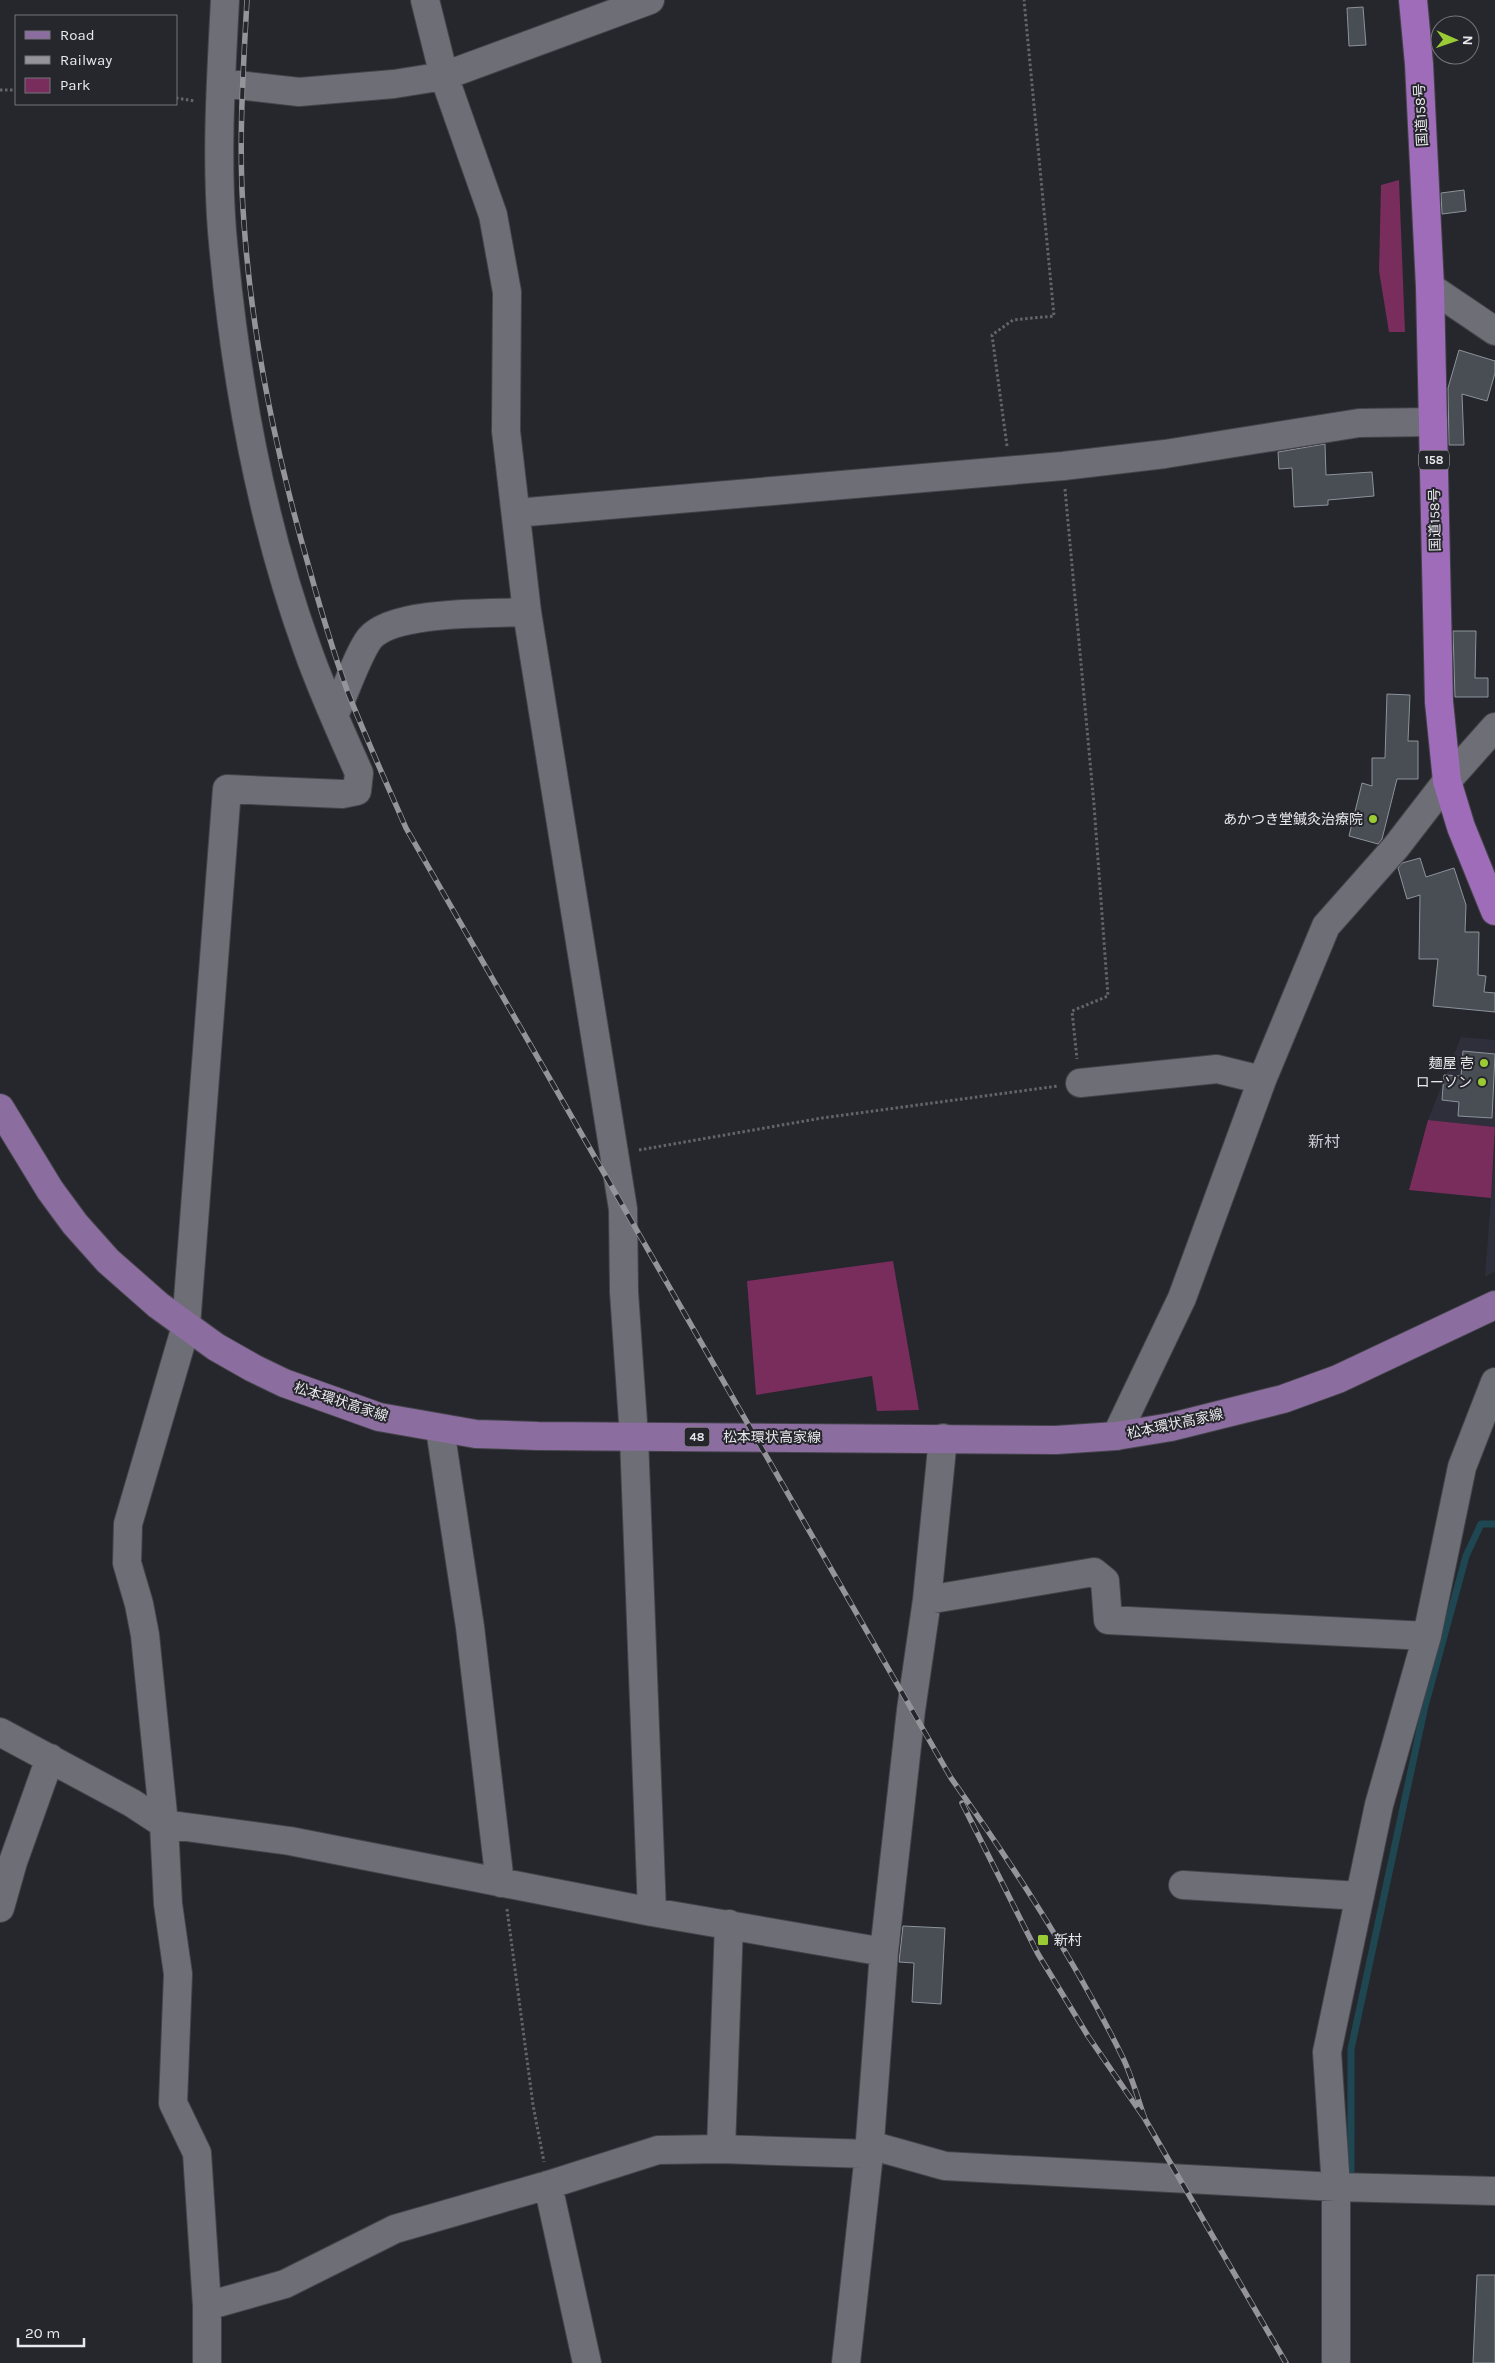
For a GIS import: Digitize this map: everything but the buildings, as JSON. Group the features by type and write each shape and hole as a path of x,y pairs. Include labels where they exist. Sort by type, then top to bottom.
{"highway":[{"name":"国道158号","path":"1413,0 1419,64 1430,287 1439,702 1447,781 1461,827 1495,911"}],"main road":[{"name":"松本環状高家線","path":"0,1108 50,1190 75,1224 108,1261 186,1326 216,1347 284,1383 379,1417 476,1434 1056,1440 1116,1436 1171,1428 1283,1400 1338,1379 1495,1305"}],"street":[{"path":"207,2363 207,2306 197,2153 173,2104 178,1974 168,1904 164,1824 144,1635 139,1604 127,1563 128,1524 186,1326 227,789 342,794 357,791 359,773 307,648 293,603 256,461 237,354 222,230 219,105 225,0"},
{"path":"425,0 444,76 493,215 507,292 506,431 527,612 623,1209 624,1292 634,1437 652,1912"},
{"path":"221,84 299,92 394,84 444,76 650,0"},
{"path":"1430,287 1495,331"},
{"path":"516,513 1063,466 1165,454 1359,423 1433,422"},
{"path":"334,715 370,638 385,628 419,617 527,612"},
{"path":"1116,1436 1182,1298 1262,1080 1326,926 1396,847 1447,781 1495,727"},
{"path":"1080,1083 1217,1069 1262,1080"},
{"path":"1336,2363 1336,2187 1327,2052 1379,1805 1427,1636 1462,1467 1495,1382"},
{"path":"440,1429 470,1627 502,1883"},
{"path":"846,2363 870,2150 884,1952 912,1710 927,1600 942,1438"},
{"path":"927,1600 1094,1572 1105,1581 1108,1620 1427,1636"},
{"path":"0,1732 132,1803 164,1824 290,1841 652,1912 884,1952"},
{"path":"0,1908 13,1862 50,1758"},
{"path":"1183,1885 1360,1896"},
{"path":"721,2150 728,1924"},
{"path":"207,2306 285,2284 395,2229 548,2185 658,2150 870,2150 945,2166 1336,2187 1495,2191"},
{"path":"548,2185 586,2363"}],"path":[{"path":"1011,469 992,335 1012,320 1054,316 1024,0"},
{"path":"0,90 15,90"},
{"path":"615,1154 822,1118 1080,1083 1072,1011 1108,996 1094,805 1063,466"},
{"path":"502,1883 533,2105 548,2185"}],"shaded area":[{"path":"1461,1037 1495,1040 1495,1127 1428,1120"},
{"path":"1495,1146 1495,1271 1485,1277 1491,1198"}],"green space":[{"path":"1399,180 1405,332 1389,332 1379,271 1381,185"},
{"path":"1428,1120 1495,1127 1491,1198 1409,1190"},
{"path":"893,1261 919,1410 877,1411 872,1376 756,1395 747,1281"}],"waterway":[{"path":"1351,2171 1351,2049 1425,1706 1466,1556 1481,1524 1495,1524"}],"railway":[{"path":"247,0 242,111 242,195 248,267 260,355 287,485 314,586 347,690 368,742 406,828 951,1778 1043,1915 1085,1985 1123,2058 1145,2119"},
{"path":"962,1803 1038,1954 1088,2036 1145,2119 1286,2363"}],"place":[{"name":"あかつき堂鍼灸治療院","path":"1373,819"},
{"name":"麺屋 壱","path":"1484,1063"},
{"name":"ローソン","path":"1482,1082"},
{"name":"新村","path":"1043,1940"}],"district":[{"name":"新村","path":"1324,1141"}]}
